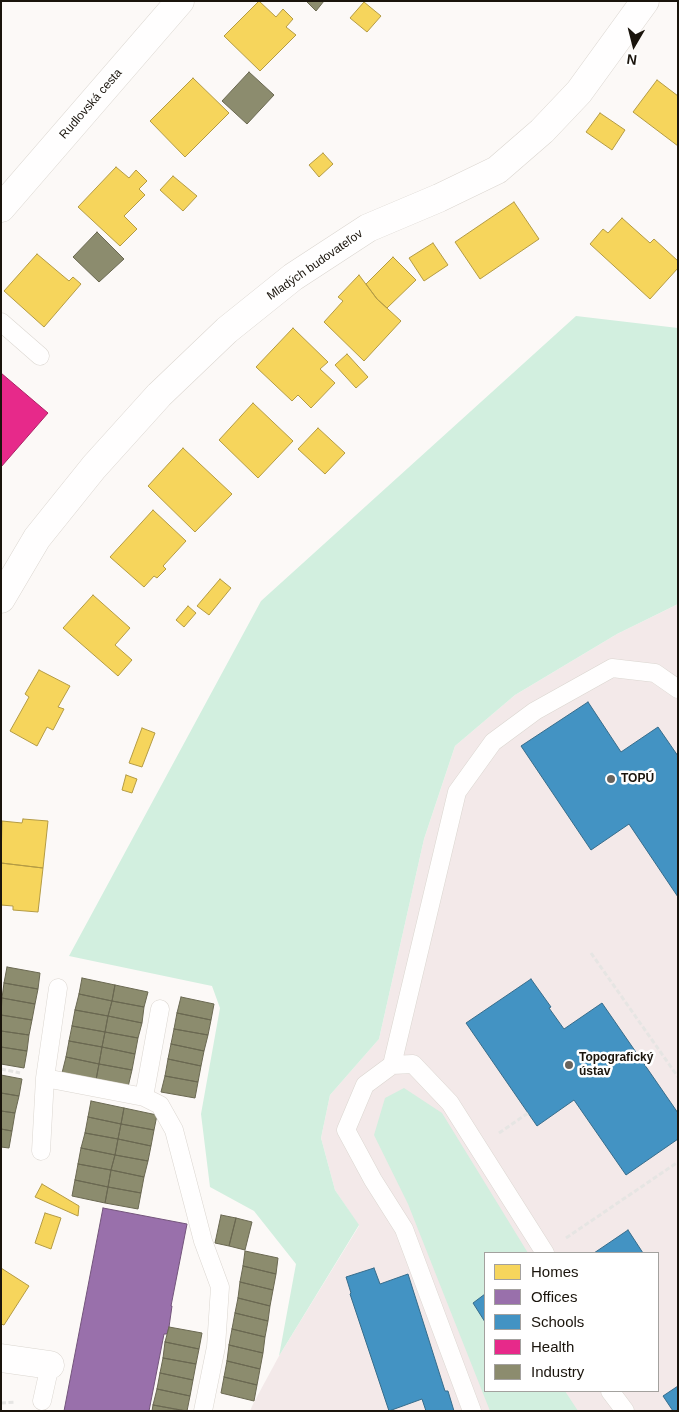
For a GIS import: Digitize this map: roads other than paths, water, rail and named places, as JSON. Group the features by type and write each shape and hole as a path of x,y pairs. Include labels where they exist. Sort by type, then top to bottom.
{"street":[{"name":"Rudlovská cesta","path":"1,208 180,1"},
{"name":"Mladých budovateľov","path":"1,599 37,538 94,466 159,395 227,330 293,277 368,228 439,198 497,170 542,131 579,92 645,1"},
{"path":"1,1358 50,1365"}],"lane":[{"path":"1,322 40,356"},
{"path":"392,1065 457,792 493,742 535,711 612,668 655,672 678,689"},
{"path":"41,1151 45,1078 58,988"},
{"path":"144,1097 160,1008"},
{"path":"472,1411 404,1229 373,1180 346,1130 365,1085 392,1065 413,1064 450,1103 544,1252"},
{"path":"45,1078 144,1097 160,1105 174,1130 203,1241 220,1287 216,1347 203,1411"},
{"path":"42,1402 50,1365"},
{"path":"611,1392 624,1411"}],"place":[{"name":"TOPÚ","path":"611,779"},
{"name":"Topografický ústav","path":"569,1065"}]}
